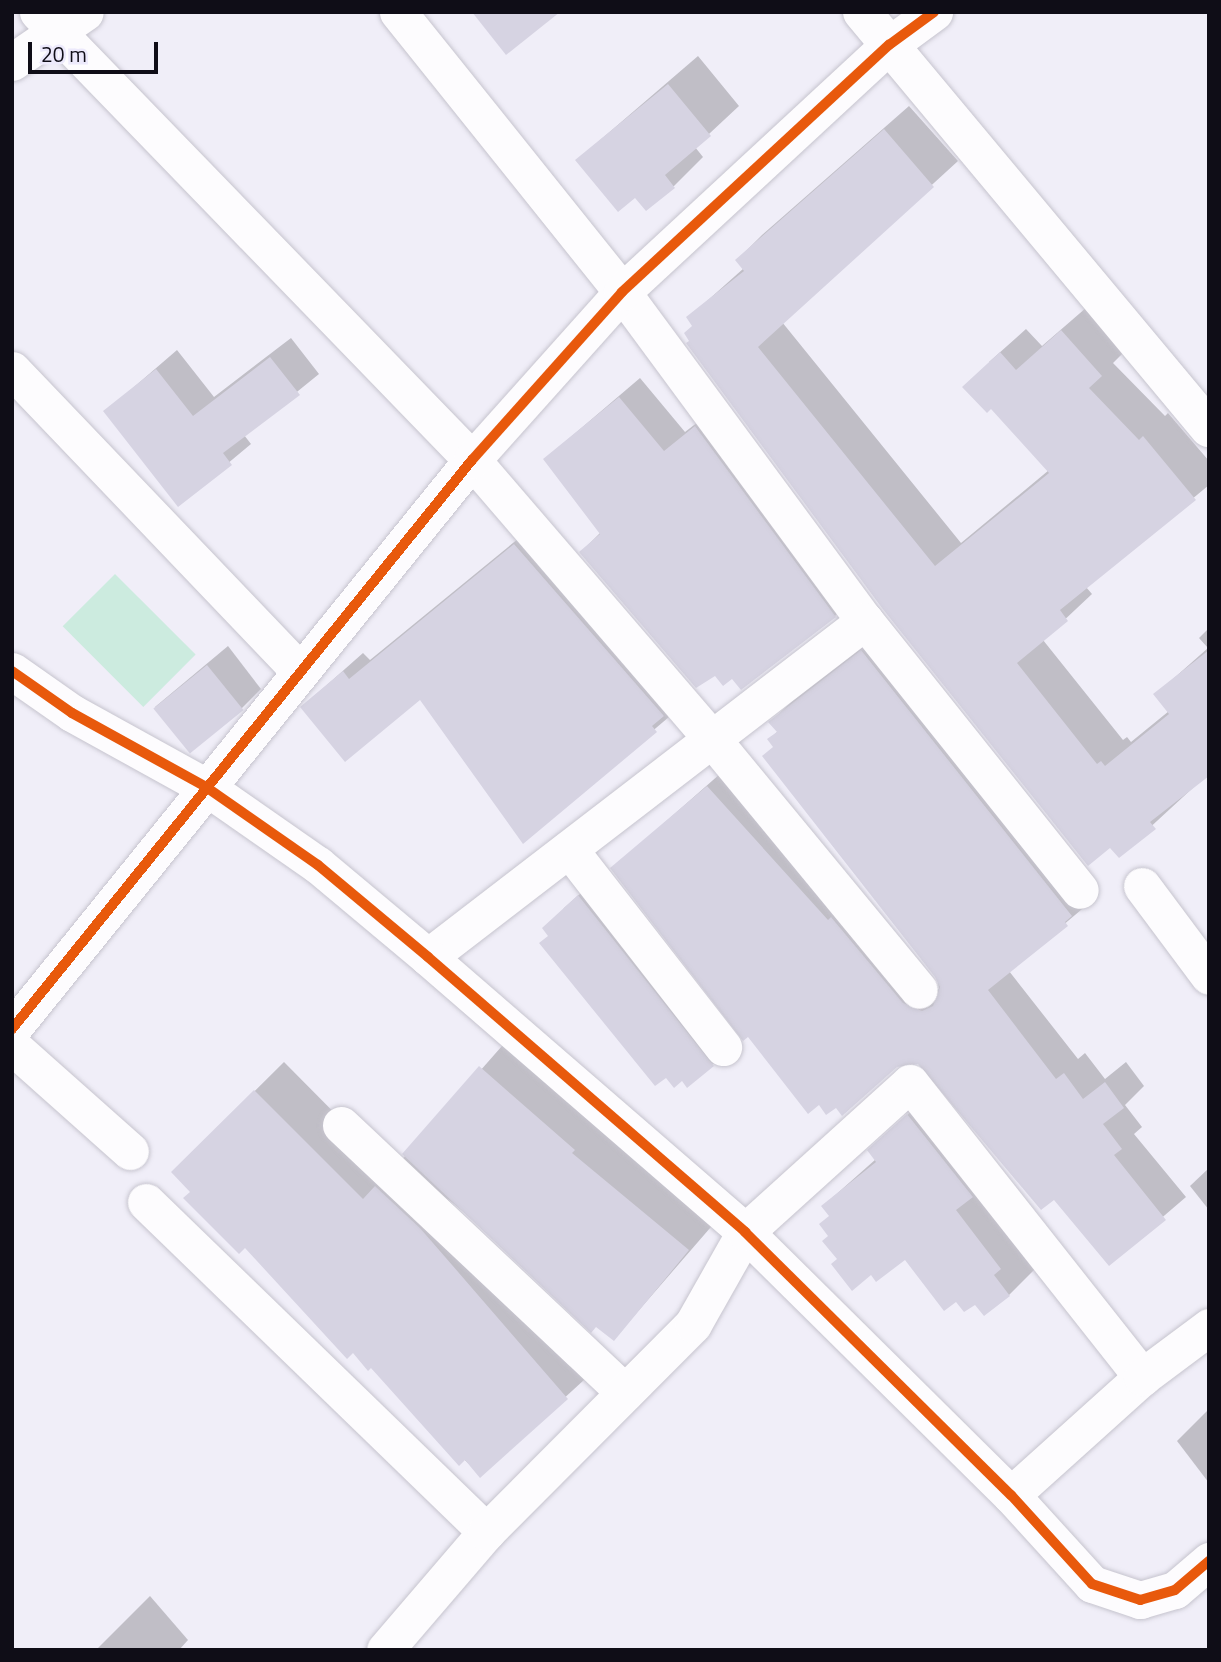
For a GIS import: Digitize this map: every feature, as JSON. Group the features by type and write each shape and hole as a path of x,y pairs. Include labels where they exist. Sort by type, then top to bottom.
{"street":[{"path":"12,62 47,22 85,12"},
{"path":"398,12 622,292 865,621 1080,890"},
{"path":"862,12 1209,428"},
{"path":"12,1029 472,460 622,292 889,45 934,12"},
{"path":"47,22 472,460 712,739 919,990"},
{"path":"12,370 300,671"},
{"path":"428,957 865,621"},
{"path":"12,671 72,713 206,787 318,865 428,957 745,1232 1011,1495 1091,1584 1140,1600 1175,1590 1209,1561"},
{"path":"569,849 723,1047"},
{"path":"1142,886 1209,976"},
{"path":"12,1046 130,1151"},
{"path":"385,1650 486,1532 693,1324 745,1232 910,1083 1142,1377"},
{"path":"341,1125 625,1393"},
{"path":"146,1202 486,1532"},
{"path":"1011,1495 1142,1377 1209,1327"}],"green space":[{"path":"115,574 196,655 143,707 63,626"}],"building":[{"path":"472,12 560,12 506,55"},
{"path":"668,84 711,136 665,175 675,188 646,211 635,198 618,212 575,160"},
{"path":"884,129 934,187 758,347 935,566 1049,473 991,409 987,413 962,387 1000,352 1016,370 1061,330 1102,376 1089,388 1139,440 1143,436 1196,500 1060,610 1068,621 1017,663 1097,764 1101,761 1105,766 1169,714 1153,694 1209,650 1209,776 1150,822 1156,829 1119,858 1110,848 1088,866 882,608 686,343 689,341 684,333 692,326 686,317 744,271 735,260"},
{"path":"270,357 300,395 223,453 232,465 178,507 103,411 156,369 193,416"},
{"path":"619,397 664,451 695,426 836,617 741,690 732,679 723,686 715,676 696,688 579,552 600,534 543,459"},
{"path":"514,544 664,716 652,726 657,732 523,844 420,700 345,762 300,707 343,671 349,679"},
{"path":"861,650 1072,916 1065,922 1068,926 988,990 1056,1079 1064,1073 1083,1099 1105,1082 1124,1108 1103,1124 1122,1149 1114,1155 1166,1220 1109,1266 1054,1200 1041,1210 918,1064 897,1067 842,1116 836,1108 826,1115 819,1105 808,1114 748,1037 743,1041 610,868 707,786 828,920 831,917 903,1003 922,1011 933,1006 940,987 935,977 762,756 773,747 767,739 777,732 768,722"},
{"path":"207,665 244,710 190,753 153,708"},
{"path":"578,895 714,1066 687,1088 682,1081 674,1088 666,1078 655,1086 539,943 548,936 542,928"},
{"path":"479,1066 575,1150 572,1153 689,1250 614,1341 596,1327 591,1333 402,1154"},
{"path":"254,1090 363,1199 375,1186 420,1228 568,1399 480,1478 465,1460 459,1466 371,1368 368,1371 353,1353 347,1359 245,1248 239,1254 183,1198 190,1192 171,1172"},
{"path":"907,1114 973,1197 956,1210 1001,1269 994,1275 1010,1296 984,1316 975,1305 964,1312 956,1302 944,1311 905,1260 876,1282 871,1275 852,1291 831,1264 837,1259 822,1241 828,1236 819,1224 829,1216 821,1206 876,1162 867,1150"}],"cycle path":[{"path":"12,1029 472,460 622,292 889,45 934,12"},
{"path":"12,671 72,713 206,787 318,865 428,957 745,1232 1011,1495 1092,1584 1140,1600 1175,1590 1209,1561"}]}
